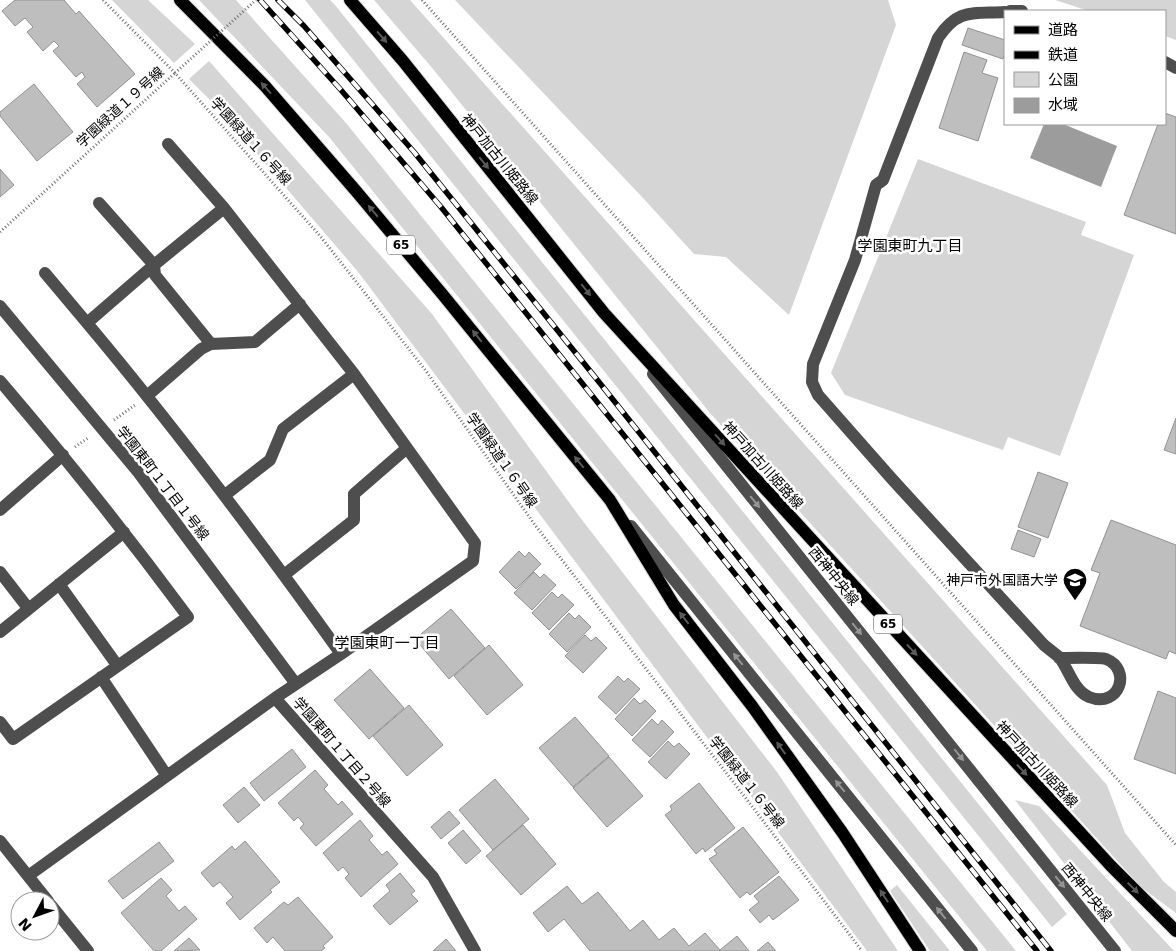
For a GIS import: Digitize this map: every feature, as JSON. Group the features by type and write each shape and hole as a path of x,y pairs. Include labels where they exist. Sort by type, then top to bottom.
{"main road":[{"name":"65","path":"180,0 264,86 343,176 610,500 674,605 752,706 842,832 920,951"},
{"name":"神戸加古川姫路線","path":"350,0 402,61 604,314 1111,866 1176,931"}],"street":[{"path":"1004,12 961,15 947,25 938,38 883,180 876,185 855,260 814,364 812,382 818,395 892,479 1044,645 1059,658 1077,687 1089,697 1102,699 1110,698 1117,693 1120,680 1117,668 1105,659 1059,658"},
{"path":"168,144 224,208 354,374 475,543 473,561 275,698"},
{"path":"99,203 154,265 155,275 211,344"},
{"path":"87,324 154,265 224,208"},
{"path":"45,274 148,396 225,494 341,654"},
{"path":"148,396 201,349 211,344 255,342 300,304"},
{"name":"学園東町１丁目１号線","path":"0,306 138,472 296,684"},
{"name":"西神中央線","path":"604,314 1115,951"},
{"path":"225,494 270,460 283,429 354,374"},
{"path":"0,381 63,455 188,617 13,739 0,722"},
{"path":"284,575 354,520 354,494 407,448"},
{"path":"0,510 63,455"},
{"path":"610,500 972,951"},
{"path":"0,632 124,532"},
{"path":"0,572 28,608"},
{"path":"59,584 117,666"},
{"path":"101,677 166,776"},
{"name":"学園東町１丁目２号線","path":"28,876 275,698 433,877 475,951"},
{"path":"0,842 40,891"},
{"path":"60,916 88,951"}],"path":[{"name":"学園緑道１６号線","path":"103,0 175,73 321,238 414,355 535,525 862,951"},
{"name":"学園緑道１９号線","path":"0,232 256,0"},
{"path":"422,0 1176,845"}],"green space":[{"path":"112,0 148,0 195,44 174,63"},
{"path":"199,0 236,0 346,123 1016,951 987,951 329,137"},
{"path":"305,0 330,0 335,5 1067,914 1052,927"},
{"path":"374,0 410,0 1107,785 1125,833 1164,882 1176,892 1176,913 1141,887 710,413 433,69"},
{"path":"455,0 888,0 896,25 789,315 726,257 694,254"},
{"path":"1055,0 1176,0 1176,40 1166,36 1166,10 1086,10"},
{"path":"209,61 432,314 579,516 777,772 898,951 867,951 359,273 216,106 189,79"},
{"path":"918,159 1086,222 1081,235 1134,255 1060,456 1008,437 1003,450 845,395 831,373"},
{"path":"1015,800 1039,806 1174,951 1132,951"},
{"path":"897,885 950,951 930,951 890,891"}],"water":[{"path":"1044,125 1065,125 1117,146 1101,187 1030,158"}],"building":[{"path":"15,0 64,0 76,14 79,11 135,74 97,107 77,84 85,77 82,72 76,77 53,51 59,46 54,41 43,51 27,32 33,27 25,18 15,26 2,11"},
{"path":"968,28 1004,40 1004,56 1003,59 962,45"},
{"path":"964,52 987,60 982,73 998,78 978,141 939,128"},
{"path":"34,84 73,132 37,161 0,116 0,112"},
{"path":"1166,113 1176,117 1176,234 1124,215 1158,125 1166,125"},
{"path":"0,169 14,185 0,197"},
{"path":"1176,418 1176,454 1164,450"},
{"path":"1038,472 1068,483 1048,538 1018,527"},
{"path":"1111,520 1176,545 1176,654 1169,651 1166,659 1080,626 1100,573 1091,570"},
{"path":"1018,530 1041,539 1034,557 1011,549"},
{"path":"519,551 525,557 529,552 541,564 516,589 499,572"},
{"path":"534,572 540,578 544,574 556,585 532,610 514,593"},
{"path":"552,592 558,598 562,594 574,605 549,630 532,613"},
{"path":"451,609 485,648 449,679 415,639"},
{"path":"569,613 575,619 579,615 591,627 567,652 549,634"},
{"path":"585,635 591,641 596,637 607,648 583,673 565,656"},
{"path":"489,645 523,685 487,715 454,676"},
{"path":"370,669 404,708 369,739 334,700"},
{"path":"618,676 624,682 628,678 640,689 616,714 598,697"},
{"path":"1158,691 1176,698 1176,774 1134,759"},
{"path":"634,698 640,704 645,700 656,711 632,736 615,719"},
{"path":"409,705 443,745 407,776 373,736"},
{"path":"575,717 609,756 573,787 539,748"},
{"path":"652,719 658,725 662,720 674,732 650,757 632,740"},
{"path":"668,741 674,747 679,743 690,754 666,779 648,762"},
{"path":"292,749 306,767 264,801 250,783"},
{"path":"609,757 643,796 607,827 573,788"},
{"path":"315,770 328,785 324,789 338,805 342,801 353,814 316,846 300,828 304,824 298,817 294,821 278,803"},
{"path":"495,779 529,819 493,850 459,810"},
{"path":"699,783 735,828 705,852 703,848 696,854 665,815 672,810 670,806"},
{"path":"244,787 260,805 238,823 223,805"},
{"path":"449,811 460,823 441,839 431,827"},
{"path":"360,820 373,836 369,840 382,855 387,851 398,864 361,897 345,878 349,874 343,867 338,871 323,853"},
{"path":"523,825 556,864 521,895 486,856"},
{"path":"743,827 779,872 750,895 747,892 740,898 709,859 717,854 714,850"},
{"path":"463,830 481,851 466,864 448,843"},
{"path":"245,841 280,882 270,890 272,892 240,920 226,903 233,897 220,882 213,887 201,873 232,846 235,850"},
{"path":"159,842 174,861 123,899 108,881"},
{"path":"400,873 415,891 411,894 418,901 390,925 373,906 390,891 386,885"},
{"path":"779,876 799,900 773,920 769,915 760,923 749,910 759,902 754,896"},
{"path":"161,878 172,890 166,896 179,911 185,906 197,919 161,951 154,951 121,913"},
{"path":"567,886 582,904 598,892 630,931 643,920 659,940 674,928 689,946 705,933 720,950 737,936 749,951 590,951 564,919 548,932 533,913"},
{"path":"298,897 333,937 323,946 325,948 321,951 285,951 273,937 267,943 254,928 284,902 288,905"},
{"path":"189,938 200,950 174,951"},
{"path":"446,939 456,951 433,951"},
{"path":"768,942 776,951 757,951"}],"railway":[{"path":"260,0 341,90 441,207 1037,951"},
{"path":"278,0 304,26 414,152 1051,951"}],"place":[{"name":"神戸市外国語大学","path":"1075,601"}],"district":[{"name":"学園東町九丁目","path":"910,246"},
{"name":"学園東町一丁目","path":"387,643"}]}
